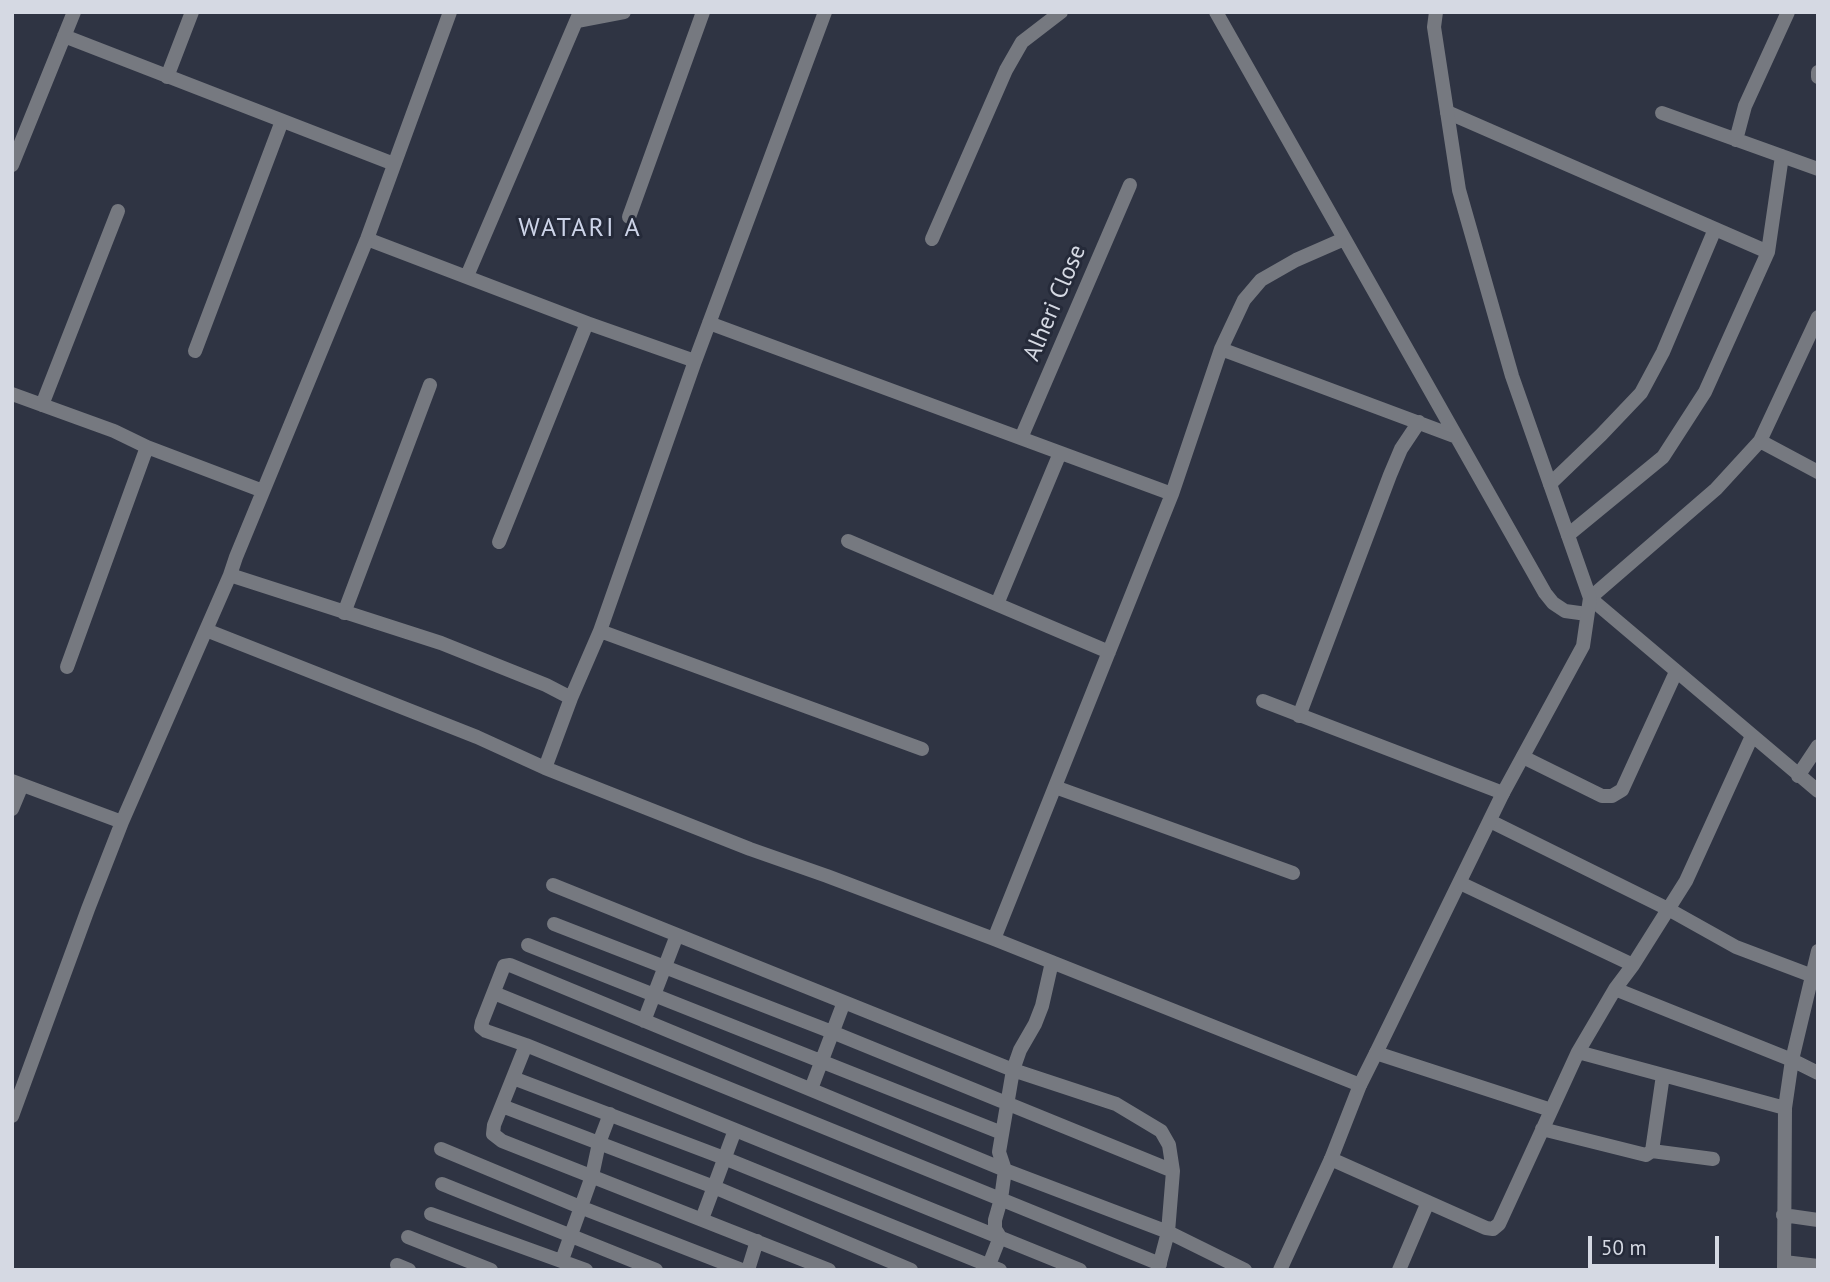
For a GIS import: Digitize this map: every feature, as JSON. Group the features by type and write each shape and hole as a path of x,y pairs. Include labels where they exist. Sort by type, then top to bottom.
{"street":[{"path":"12,165 74,12"},
{"path":"167,76 192,12"},
{"path":"12,1116 122,822 230,575 368,239 450,12"},
{"path":"467,276 579,17 624,12"},
{"path":"629,217 703,12"},
{"path":"545,768 600,631 695,360 825,12"},
{"path":"932,239 1006,70 1022,42 1061,12"},
{"path":"1216,12 1545,593 1565,611 1587,614"},
{"path":"1280,1270 1331,1158 1360,1085 1503,793 1583,646 1590,598 1512,376 1459,190 1434,27 1436,12"},
{"path":"1736,140 1745,106 1788,12"},
{"path":"64,36 394,164"},
{"path":"1447,112 1768,252"},
{"path":"1662,113 1818,169"},
{"path":"195,351 282,121"},
{"path":"1568,535 1663,457 1705,391 1768,252 1782,156"},
{"name":"Alheri Close","path":"1021,438 1130,185"},
{"path":"42,405 118,211"},
{"path":"1550,484 1641,393 1663,352 1715,229"},
{"path":"368,239 587,323 695,360"},
{"path":"994,939 1172,494 1221,349 1244,300 1261,280 1296,260 1344,239"},
{"path":"1590,598 1716,489 1760,441 1818,317"},
{"path":"499,541 587,323"},
{"path":"709,323 1172,494"},
{"path":"1221,349 1454,436"},
{"path":"344,613 430,386"},
{"path":"12,394 114,431 147,447 263,491"},
{"path":"1298,716 1390,475 1401,449 1419,422"},
{"path":"1760,441 1818,472"},
{"path":"67,667 147,447"},
{"path":"997,604 1060,453"},
{"path":"848,541 1109,652"},
{"path":"230,575 442,643 546,685 571,698"},
{"path":"1590,598 1818,791"},
{"path":"206,630 477,737 545,768 714,836 994,939 1360,1085"},
{"path":"600,631 922,749"},
{"path":"1523,757 1602,796 1612,796 1622,790 1676,672"},
{"path":"1263,701 1503,793"},
{"path":"1331,1158 1486,1228 1499,1224 1578,1052 1615,989 1686,881 1752,736"},
{"path":"1798,776 1818,747"},
{"path":"12,809 17,783 122,822"},
{"path":"1055,787 1293,873"},
{"path":"1490,821 1668,909 1736,947 1814,976"},
{"path":"1460,883 1633,965"},
{"path":"494,993 1001,1199 1159,1267 1168,1232 1173,1171 1169,1145 1161,1131 1116,1104 1013,1070 553,885"},
{"path":"554,924 832,1032 1173,1171"},
{"path":"644,1021 677,934"},
{"path":"528,945 1002,1133"},
{"path":"1818,951 1792,1060 1784,1108 1783,1215 1784,1266 1818,1266"},
{"path":"513,1078 724,1158 992,1268 1000,1237 995,1229 995,1220 1005,1170 999,1152 1013,1070 1042,1006 1052,962"},
{"path":"1080,1270 486,1031 481,1027 504,966 510,965 1005,1170 1168,1232 1245,1270"},
{"path":"1615,989 1818,1073"},
{"path":"811,1089 844,1002"},
{"path":"526,1045 493,1134 502,1141 828,1270"},
{"path":"1578,1052 1784,1108"},
{"path":"1376,1053 1551,1110"},
{"path":"1652,1151 1663,1075"},
{"path":"502,1106 714,1187 911,1270"},
{"path":"562,1260 610,1114"},
{"path":"1542,1129 1637,1154 1646,1155 1652,1151 1713,1159"},
{"path":"702,1219 735,1130"},
{"path":"441,1149 580,1207 745,1270 757,1241"},
{"path":"442,1184 656,1270"},
{"path":"1399,1270 1428,1202"},
{"path":"431,1214 586,1270"},
{"path":"1783,1215 1818,1220"},
{"path":"408,1237 491,1270"}],"district":[{"name":"WATARI A","path":"580,229"}]}
